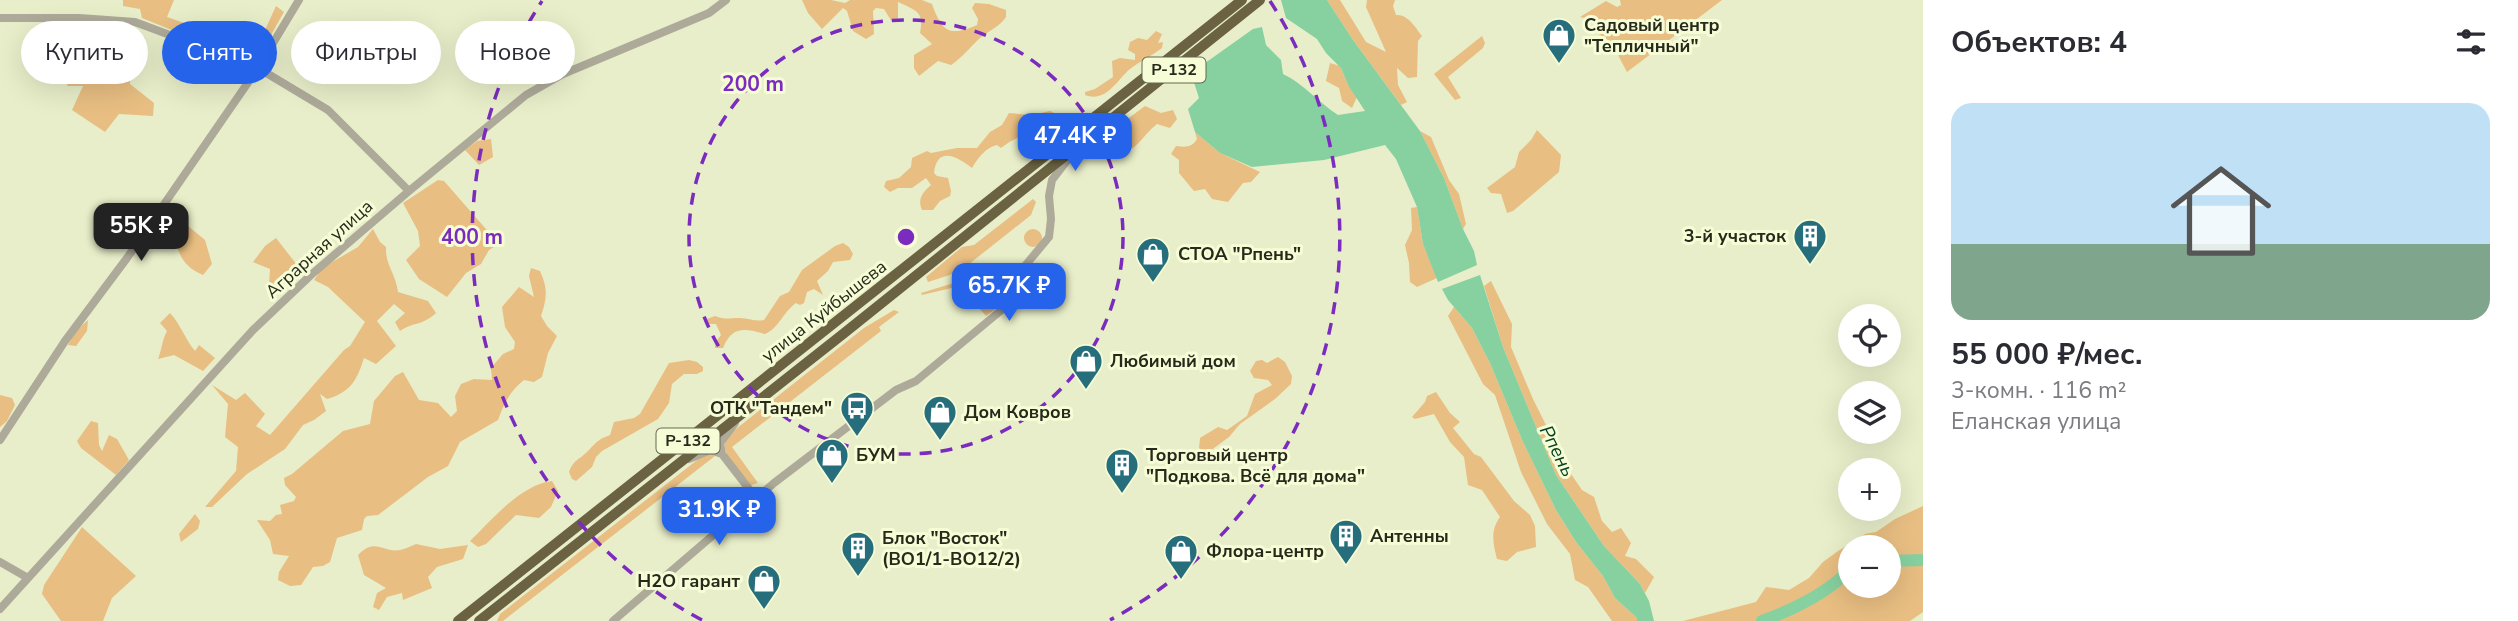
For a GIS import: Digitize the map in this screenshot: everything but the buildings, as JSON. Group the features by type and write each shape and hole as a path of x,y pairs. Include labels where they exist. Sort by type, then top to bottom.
{"highway":[{"name":"улица Куйбышева","path":"458,621 1242,0"},
{"name":"улица Куйбышева","path":"479,621 1260,0"}],"street":[{"path":"277,36 299,0"},
{"name":"Аграрная улица","path":"0,608 253,330 312,274 409,191 526,95 563,74 709,13 726,0"},
{"path":"0,18 79,18 135,22 162,32"},
{"path":"277,79 328,110 409,191"},
{"path":"0,440 49,363 127,258 247,84"},
{"path":"613,621 756,498 896,390 916,381 1010,303 1024,267 1049,237 1052,180 1087,140"},
{"path":"753,404 720,443 722,454 756,498"},
{"path":"671,470 710,450 722,454"},
{"path":"0,562 28,578"}],"shaded area":[{"path":"123,0 174,0 167,17 178,21 162,21 162,26 142,18 140,9 123,6"},
{"path":"802,0 845,3 850,0 922,0 932,4 939,21 953,31 977,25 978,19 972,8 975,3 989,4 1006,10 1006,17 951,65 938,61 919,76 914,68 914,55 932,44 920,33 920,16 914,10 898,2 898,18 892,22 884,9 876,8 873,11 874,34 866,39 853,31 847,11 843,8 822,29 808,13"},
{"path":"1281,0 1327,0 1420,131 1444,178 1474,251 1477,265 1438,282 1423,244 1417,207 1396,159 1385,145 1324,160 1252,167 1220,153 1195,132 1188,109 1199,98 1191,73 1253,29 1262,27 1266,45 1281,60 1283,74 1338,115 1365,111 1348,85 1341,68 1317,39 1286,18"},
{"path":"1327,0 1340,0 1366,42 1386,52 1366,7 1367,0 1395,0 1393,6 1396,15 1408,19 1422,36 1418,41 1417,77 1408,78 1397,68 1398,85 1407,102 1401,105"},
{"path":"1620,0 1722,0 1627,72 1616,45 1597,33 1596,21 1580,17 1606,1 1617,7 1621,5"},
{"path":"276,6 284,12 277,24 277,21 269,21"},
{"path":"1156,31 1162,34 1158,43 1163,42 1162,48 1130,69 1105,93 1092,97 1085,95 1085,92 1113,77 1112,61 1120,58 1135,60 1135,54 1128,50 1130,42 1138,38 1147,40"},
{"path":"1482,36 1485,43 1483,48 1448,77 1461,98 1455,100 1434,74"},
{"path":"1330,63 1340,66 1348,85 1357,97 1352,108 1342,101 1339,88 1326,81"},
{"path":"67,84 130,84 154,103 153,116 119,114 105,132 72,110 83,86"},
{"path":"1145,106 1161,113 1173,110 1177,119 1170,128 1157,124 1139,143 1129,149 1115,147 1105,141 1106,135"},
{"path":"1050,111 1059,115 1053,119 1050,127 1018,137 1001,148 997,145 989,148 972,168 955,157 944,156 939,159 934,173 948,178 951,191 950,196 940,201 933,210 922,210 920,202 931,185 926,178 912,188 898,188 890,192 884,187 886,181 899,178 911,167 912,158 927,151 931,153 957,148 977,148 990,132 1002,125 1009,113 1031,115"},
{"path":"1537,130 1561,155 1559,172 1513,211 1507,213 1501,194 1491,193 1487,188 1515,167 1519,152"},
{"path":"1420,131 1431,137 1449,180 1459,194 1466,224 1463,229 1444,178"},
{"path":"1195,132 1220,153 1260,172 1251,182 1243,183 1228,202 1212,199 1205,189 1194,191 1179,173 1179,160 1171,154 1176,146 1193,144 1197,139"},
{"path":"491,139 493,157 479,165 465,150 477,141"},
{"path":"438,180 444,181 499,244 489,250 481,264 466,273 447,297 419,279 406,260 420,246 418,231 403,203"},
{"path":"1033,199 1036,202 1031,215 959,272 928,282 926,277 962,247 974,245"},
{"path":"1417,207 1423,244 1437,278 1417,287 1410,282 1405,245 1412,230 1411,208"},
{"path":"182,221 205,240 212,264 203,275 188,266 178,248 170,224"},
{"path":"373,229 386,247 387,259 398,292 428,301 436,313 400,331 395,322 405,313 394,304 377,321 396,346 376,364 364,358 356,379 342,393 327,399 320,394 326,411 303,425 285,449 247,474 212,507 205,507 236,471 238,447 225,437 228,404 212,385 236,400 245,393 265,414 256,426 270,435 350,346 365,322 328,287 314,280 322,268 358,247"},
{"path":"1033,229 1039,232 1042,238 1039,244 1033,247 1027,244 1024,238 1027,232"},
{"path":"276,238 301,270 274,293 269,285 270,269 253,262 265,246"},
{"path":"843,243 853,254 850,260 833,262 817,281 823,295 814,289 807,292 804,303 796,303 770,331 765,334 740,330 730,336 723,348 715,348 721,335 716,324 707,324 704,320 715,316 764,320 780,296 789,292 802,270"},
{"path":"531,268 540,271 544,283 545,299 541,316 557,336 548,353 542,377 534,382 524,380 519,384 508,398 498,420 460,442 448,466 428,477 378,515 367,516 362,530 337,538 330,562 313,567 301,585 290,586 278,580 279,572 289,556 273,554 270,540 257,520 270,521 276,515 282,514 280,505 294,501 296,497 285,485 284,478 343,431 370,424 374,401 395,376 403,372 419,400 438,403 451,417 457,411 455,396 461,384 474,379 492,380 491,368 503,354 514,349 515,342 505,327 502,307 519,287 534,297 529,276"},
{"path":"980,275 999,296 998,307 986,316 960,286 922,295 921,293"},
{"path":"1480,275 1503,347 1556,475 1604,546 1640,584 1649,601 1654,621 1637,621 1615,598 1603,576 1576,542 1556,510 1472,328 1442,289"},
{"path":"1491,281 1512,324 1511,347 1533,399 1569,471 1582,490 1594,497 1602,521 1612,532 1621,528 1631,543 1625,556 1636,559 1654,577 1645,593 1640,584 1604,546 1556,475 1503,347 1484,286"},
{"path":"1454,307 1472,328 1490,363 1523,442 1556,510 1576,542 1603,576 1615,598 1637,621 1612,621 1588,587 1575,580 1570,554 1547,524 1521,472 1495,395 1483,384 1448,316"},
{"path":"894,310 899,312 879,327 881,331 732,447 758,483 751,485 728,456 725,449 727,436 864,328"},
{"path":"170,313 195,351 199,345 215,358 203,371 174,355 158,359 167,331 160,323"},
{"path":"88,320 87,331 76,346 68,345 75,332"},
{"path":"1278,357 1285,362 1292,376 1291,384 1206,454 1199,448 1200,438 1218,427 1227,430 1247,416 1255,394 1272,385 1268,380 1254,378 1250,371 1256,361 1267,363"},
{"path":"689,360 697,362 703,367 703,371 684,374 672,384 669,403 658,419 602,451 592,467 576,481 572,479 569,472 573,465 602,438 610,435 614,422 640,414 669,363"},
{"path":"1436,392 1450,413 1460,422 1453,428 1474,454 1481,457 1514,501 1530,515 1535,526 1536,547 1517,552 1507,561 1497,559 1494,532 1500,517 1482,490 1468,485 1464,457 1450,442 1434,414 1415,419 1412,417 1427,396"},
{"path":"0,395 12,398 15,405 7,421 0,427"},
{"path":"91,421 98,423 99,445 102,451 109,435 117,439 129,460 116,475 81,448 77,441"},
{"path":"711,454 715,456 503,621 497,621 500,614 701,457"},
{"path":"552,481 558,491 551,507 539,518 516,515 486,544 478,547 470,541 518,496"},
{"path":"1923,506 1923,612 1910,621 1683,621 1756,602 1766,587 1789,590 1809,578 1823,562 1838,551 1838,598 1901,598 1901,535 1863,535 1876,532 1892,521 1901,521 1901,516"},
{"path":"195,514 200,521 198,529 181,542 179,534"},
{"path":"82,527 136,576 112,598 103,621 61,621 42,594 44,585"},
{"path":"416,544 440,549 468,545 463,559 437,567 428,577 432,588 403,600 402,593 387,597 379,610 373,607 377,593 386,588 364,575 358,555 374,546 400,550"}],"waterway":[{"name":"Рпень","path":"1901,561 1923,560"},
{"name":"Рпень","path":"1762,621 1809,600 1838,580"}],"place":[{"name":"Садовый центр \"Тепличный\"","path":"1559,65"},
{"name":"3-й участок","path":"1810,266"},
{"name":"СТОА \"Рпень\"","path":"1153,284"},
{"name":"Любимый дом","path":"1086,391"},
{"name":"ОТК \"Тандем\"","path":"857,438"},
{"name":"Дом Ковров","path":"940,442"},
{"name":"БУМ","path":"832,485"},
{"name":"Торговый центр \"Подкова. Всё для дома\"","path":"1122,495"},
{"name":"Антенны","path":"1346,566"},
{"name":"Блок \"Восток\" (ВО1/1-ВО12/2)","path":"858,578"},
{"name":"Флора-центр","path":"1181,581"},
{"name":"H2O гарант","path":"764,611"}]}
